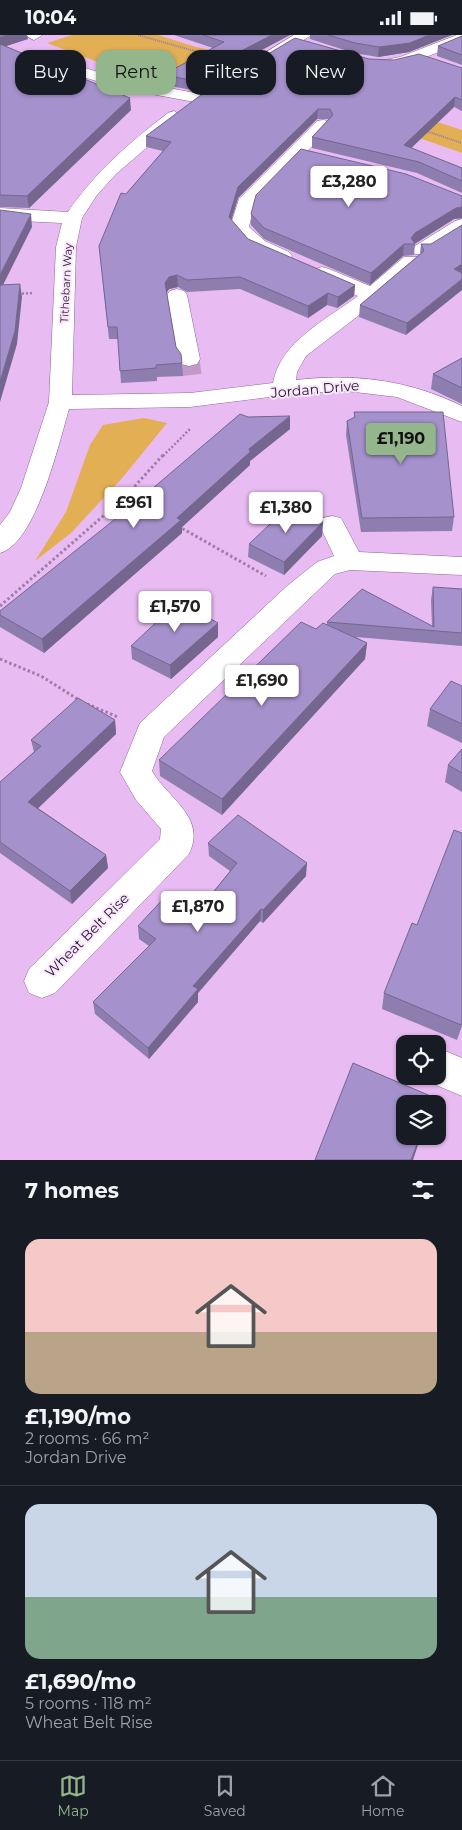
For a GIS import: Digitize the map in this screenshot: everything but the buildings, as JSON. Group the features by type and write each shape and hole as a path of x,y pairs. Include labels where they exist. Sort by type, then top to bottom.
{"street":[{"path":"369,63 391,64 462,38"},
{"path":"276,54 302,41"},
{"path":"417,56 435,62"},
{"path":"86,73 119,83 200,98"},
{"name":"Tithebarn Way","path":"0,544 22,513 33,488 60,402 66,247 73,218 90,192 110,170 143,140 204,95"},
{"path":"323,125 306,154 245,203 239,227 256,245 373,295"},
{"path":"0,214 73,218"},
{"path":"282,390 286,372 297,351 373,295 417,256 462,225"},
{"path":"177,295 196,400"},
{"name":"Jordan Drive","path":"60,402 196,400 342,384 398,389 447,407 462,415"},
{"path":"332,524 350,561"},
{"name":"Wheat Belt Rise","path":"42,981 177,844 177,827 167,811 147,791 136,772 151,731 296,593 326,568 350,561 462,566"},
{"path":"446,1070 462,1077"}],"path":[{"path":"138,35 189,50"},
{"path":"425,131 462,143"},
{"path":"0,607 125,497 155,463 223,397"},
{"path":"125,497 141,506"},
{"path":"173,523 241,561"},
{"path":"0,659 41,676 78,700 151,731"}],"shaded area":[{"path":"72,35 158,35 210,50 186,50 186,85 182,88 176,86 176,50 96,50 96,61 86,58 86,50 66,50 47,43"},
{"path":"286,86 286,91 280,89"},
{"path":"297,95 354,95 462,130 462,153"},
{"path":"144,418 167,423 123,477 71,533 35,561 66,512 90,445 103,425"}],"tunnel":[{"path":"189,359 191,375"}]}
